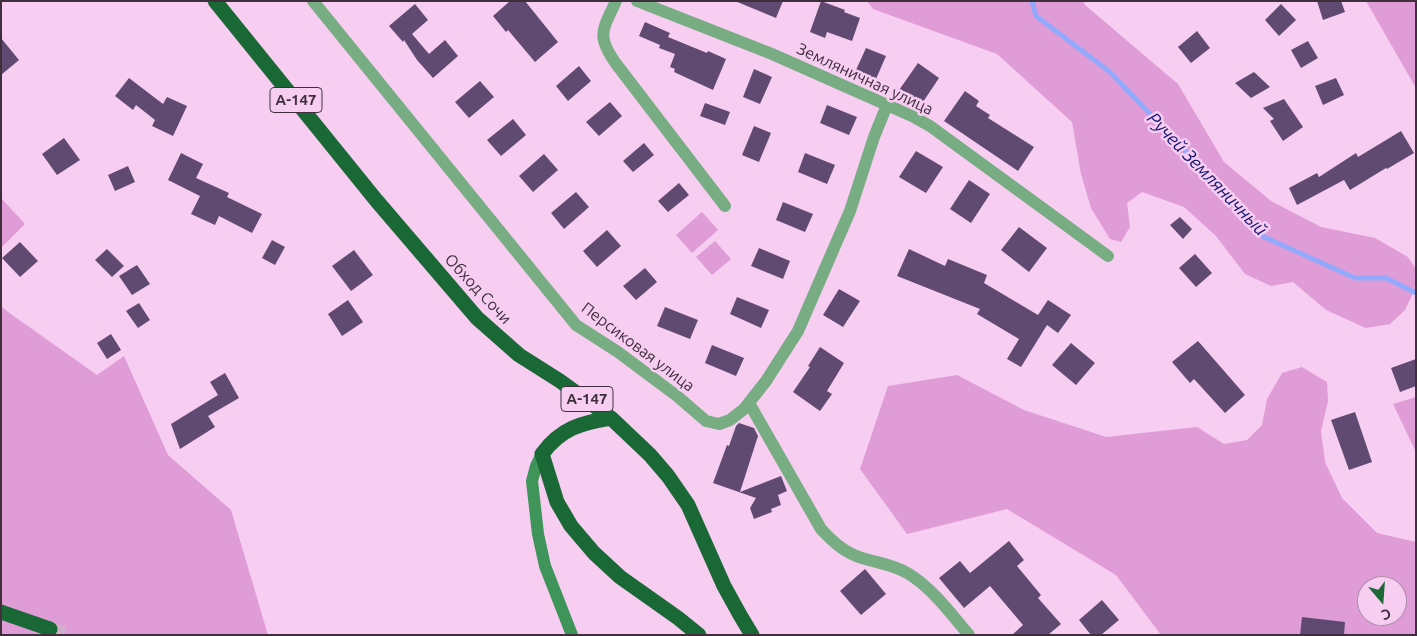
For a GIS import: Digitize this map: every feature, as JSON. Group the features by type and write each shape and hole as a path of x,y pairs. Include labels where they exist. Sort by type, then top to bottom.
{"highway":[{"name":"Обход Сочи","path":"215,1 376,200 477,318 519,355 560,381 611,418 650,455 668,476 688,505 724,586 752,635"},
{"name":"А-147","path":"542,454 550,443 572,428 585,423 611,418"},
{"path":"542,454 557,502 571,526 588,546 620,577 699,635"},
{"path":"1,612 50,629"}],"street":[{"name":"Персиковая улица","path":"313,1 576,325 618,352 656,380 706,421 719,424 730,420 744,409 783,356 798,331 850,211 887,105"},
{"path":"616,1 604,26 602,34 604,44 617,65 725,206"},
{"name":"Земляничная улица","path":"637,1 772,54 912,116 930,126 1108,256"},
{"path":"749,403 821,529 835,544 862,558 893,566 909,574 931,592 969,635"},
{"name":"А-147","path":"542,454 532,481 538,534 545,566 572,635"}],"shaded area":[{"path":"867,1 1083,1 1085,5 1178,84 1224,162 1271,201 1321,227 1375,238 1408,257 1416,269 1416,287 1405,310 1390,324 1366,328 1326,310 1293,282 1271,286 1245,274 1216,236 1184,207 1142,192 1127,203 1130,227 1121,242 1110,239 1091,208 1081,174 1072,122 997,54 873,9"},
{"path":"1366,1 1416,1 1416,88"},
{"path":"1,198 25,224 1,248"},
{"path":"702,212 718,230 692,253 676,235"},
{"path":"715,241 731,259 712,275 696,257"},
{"path":"1,306 97,375 124,356 168,455 231,510 268,635 1,635"},
{"path":"1302,367 1327,382 1328,401 1321,431 1325,462 1342,498 1377,533 1416,542 1416,635 1161,635 1116,575 1007,509 907,534 860,469 888,386 957,375 1024,410 1106,437 1197,427 1224,444 1247,440 1262,425 1267,399 1282,373"},
{"path":"1416,397 1416,452 1393,404"}],"building":[{"path":"510,1 525,1 558,42 535,62 508,30 506,32 493,16"},
{"path":"735,1 783,1 776,18"},
{"path":"821,1 860,18 852,41 827,32 825,38 810,32"},
{"path":"1317,1 1341,1 1345,12 1323,20"},
{"path":"415,4 428,20 412,34 429,54 445,40 458,56 433,78 417,60 404,40 403,42 389,26"},
{"path":"1281,4 1296,20 1279,36 1265,20"},
{"path":"645,22 670,33 668,37 726,59 713,90 674,72 675,69 670,67 675,54 659,48 660,45 639,36"},
{"path":"1197,31 1210,48 1191,63 1178,47"},
{"path":"1,38 19,60 1,75"},
{"path":"1308,41 1318,58 1301,68 1291,50"},
{"path":"866,48 886,56 876,79 873,78 872,82 858,76 860,72 856,70"},
{"path":"918,63 939,78 919,108 897,93"},
{"path":"579,66 591,81 568,101 556,86"},
{"path":"754,69 772,77 760,104 743,97"},
{"path":"1254,72 1270,87 1251,98 1235,83"},
{"path":"129,78 163,104 167,97 187,106 173,136 152,126 155,120 136,105 133,110 115,96"},
{"path":"1336,78 1344,95 1323,105 1315,86"},
{"path":"480,81 494,97 469,118 455,102"},
{"path":"965,91 979,101 976,106 990,115 988,118 1034,147 1018,171 944,121"},
{"path":"1284,99 1303,127 1283,141 1270,121 1274,119 1263,108"},
{"path":"610,102 622,116 599,136 586,122"},
{"path":"705,103 730,112 725,125 700,116"},
{"path":"827,105 857,117 849,135 820,123"},
{"path":"513,119 526,135 501,156 487,140"},
{"path":"754,126 771,133 759,162 742,155"},
{"path":"1401,131 1414,153 1350,190 1344,180 1297,205 1289,188 1317,173 1319,177 1356,153 1358,157"},
{"path":"64,138 80,160 57,175 42,154"},
{"path":"644,143 654,155 633,172 623,161"},
{"path":"916,151 943,167 926,193 899,177"},
{"path":"181,153 203,164 196,178 229,193 227,197 262,214 252,233 219,216 215,225 191,214 200,196 168,180"},
{"path":"805,153 835,165 827,184 798,172"},
{"path":"544,154 558,170 533,192 519,176"},
{"path":"128,166 135,182 115,191 108,175"},
{"path":"969,180 990,194 971,223 950,209"},
{"path":"679,183 689,195 668,212 658,201"},
{"path":"576,192 589,207 564,229 551,213"},
{"path":"783,202 813,214 805,232 776,220"},
{"path":"1180,217 1192,229 1183,239 1170,225"},
{"path":"1019,227 1047,248 1029,272 1001,250"},
{"path":"607,230 621,246 597,267 583,251"},
{"path":"272,240 285,247 275,265 262,258"},
{"path":"20,242 38,261 20,277 2,258"},
{"path":"759,248 790,261 783,279 751,266"},
{"path":"107,249 124,266 112,277 95,260"},
{"path":"909,249 945,266 948,259 987,275 984,283 1038,315 1048,300 1071,315 1058,333 1047,325 1021,367 1007,359 1019,339 977,314 980,309 897,276"},
{"path":"354,250 373,275 351,291 332,266"},
{"path":"1195,254 1212,273 1196,287 1179,268"},
{"path":"137,265 150,284 132,295 119,276"},
{"path":"645,268 657,282 636,300 623,286"},
{"path":"839,289 860,301 843,327 823,315"},
{"path":"737,297 769,310 761,328 730,314"},
{"path":"348,300 363,322 342,336 328,314"},
{"path":"139,303 150,320 138,328 126,311"},
{"path":"665,307 698,320 690,339 657,326"},
{"path":"111,334 121,350 107,359 97,343"},
{"path":"1198,341 1245,395 1225,413 1194,379 1190,383 1172,362"},
{"path":"1071,343 1095,363 1076,385 1052,365"},
{"path":"712,345 744,358 736,376 705,363"},
{"path":"820,347 844,363 827,391 832,394 820,411 793,392 810,367 808,366"},
{"path":"1416,359 1416,386 1400,392 1391,368"},
{"path":"225,373 239,398 208,416 215,427 180,449 171,424 218,395 210,382"},
{"path":"1355,412 1372,462 1349,470 1331,420"},
{"path":"739,423 754,428 758,436 740,492 781,476 787,491 778,495 781,505 771,509 772,512 754,519 750,508 756,498 713,483 727,445 729,446 736,426"},
{"path":"1009,541 1024,560 1017,566 1041,595 1038,598 1061,624 1048,635 1012,635 1023,625 990,586 964,608 939,578 960,561 970,573"},
{"path":"865,569 886,594 861,615 840,591"},
{"path":"1102,600 1119,620 1101,635 1091,635 1079,620"},
{"path":"1302,617 1345,622 1344,635 1300,635"}],"waterway":[{"name":"Ручей Земляничный","path":"1032,1 1036,16 1110,72 1191,157 1260,235 1355,278 1386,278 1416,293"}],"tunnel":[{"path":"50,629 67,635"}]}
